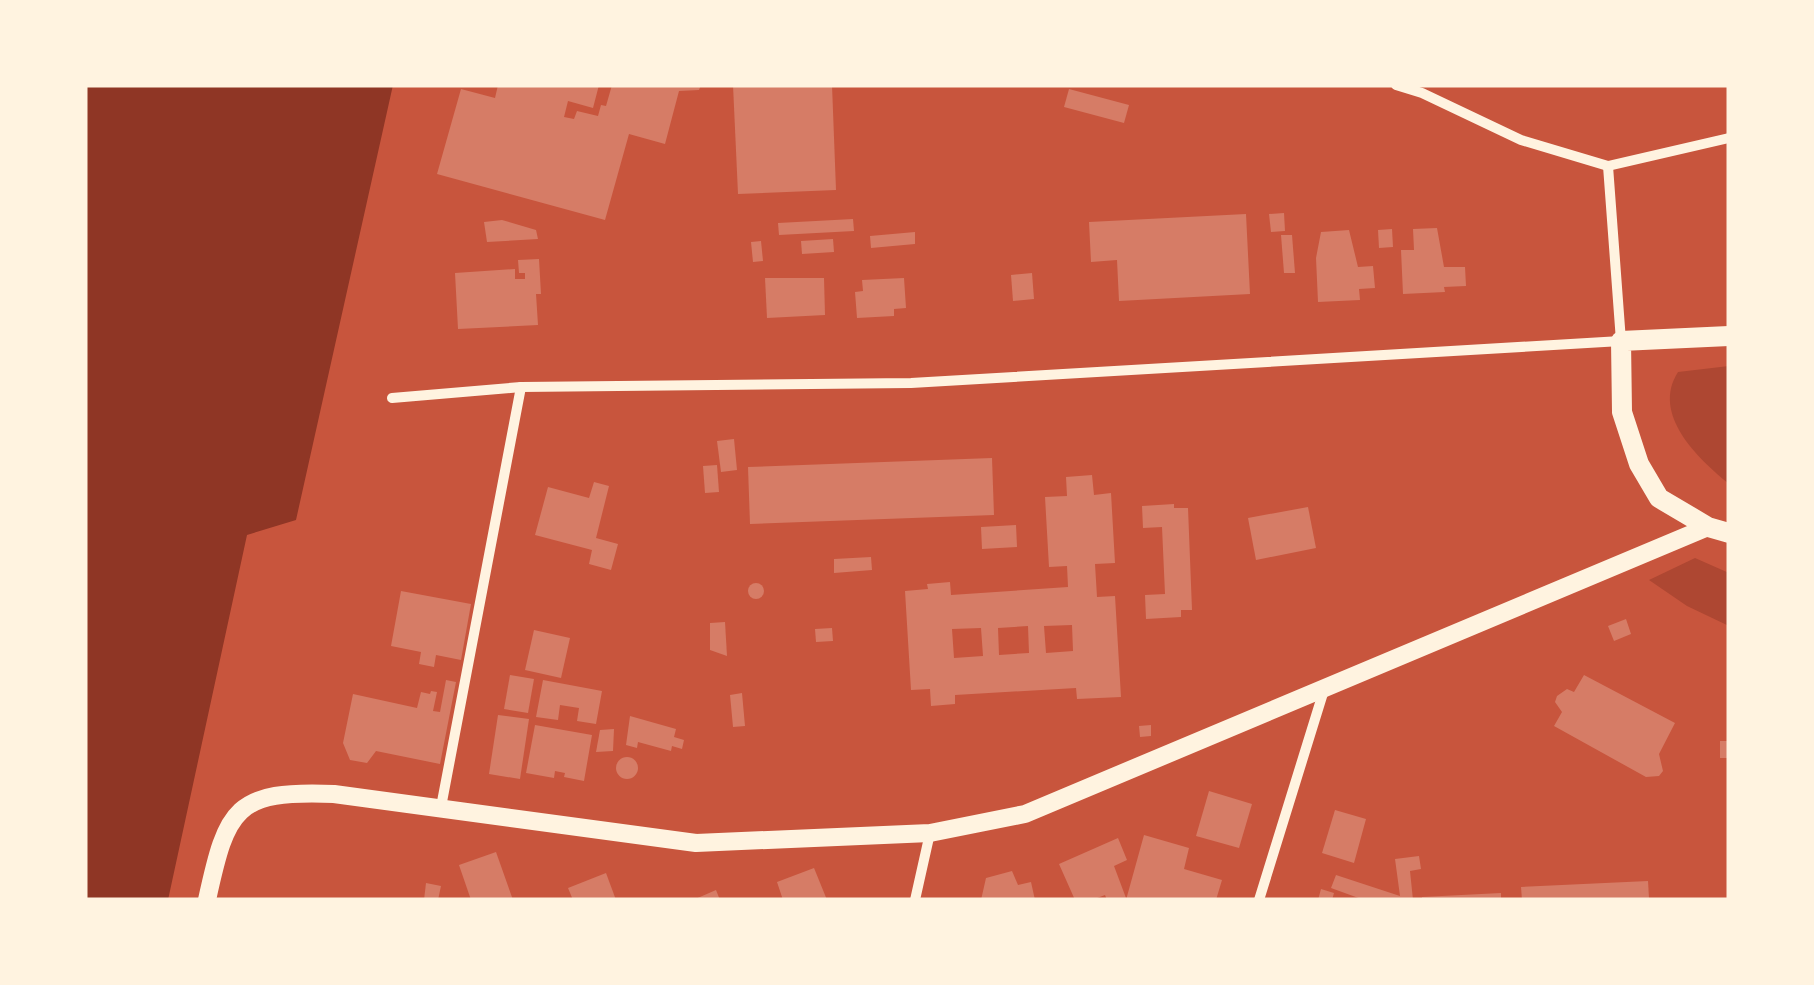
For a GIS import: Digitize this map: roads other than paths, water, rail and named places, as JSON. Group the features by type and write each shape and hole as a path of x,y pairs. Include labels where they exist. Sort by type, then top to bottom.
{"main road":[{"path":"1729,336 1621,341 1622,412 1639,464 1659,498 1708,527 1729,534"}],"street":[{"path":"1396,85 1422,93 1520,140 1608,166 1729,138"},
{"path":"392,398 520,387 910,383 1621,341 1608,166"},
{"path":"441,807 520,387"},
{"path":"207,900 224,828 255,798 287,792 441,807 696,842 930,833 1024,814 1708,527"},
{"path":"1259,900 1324,690"},
{"path":"914,900 930,833"}]}
